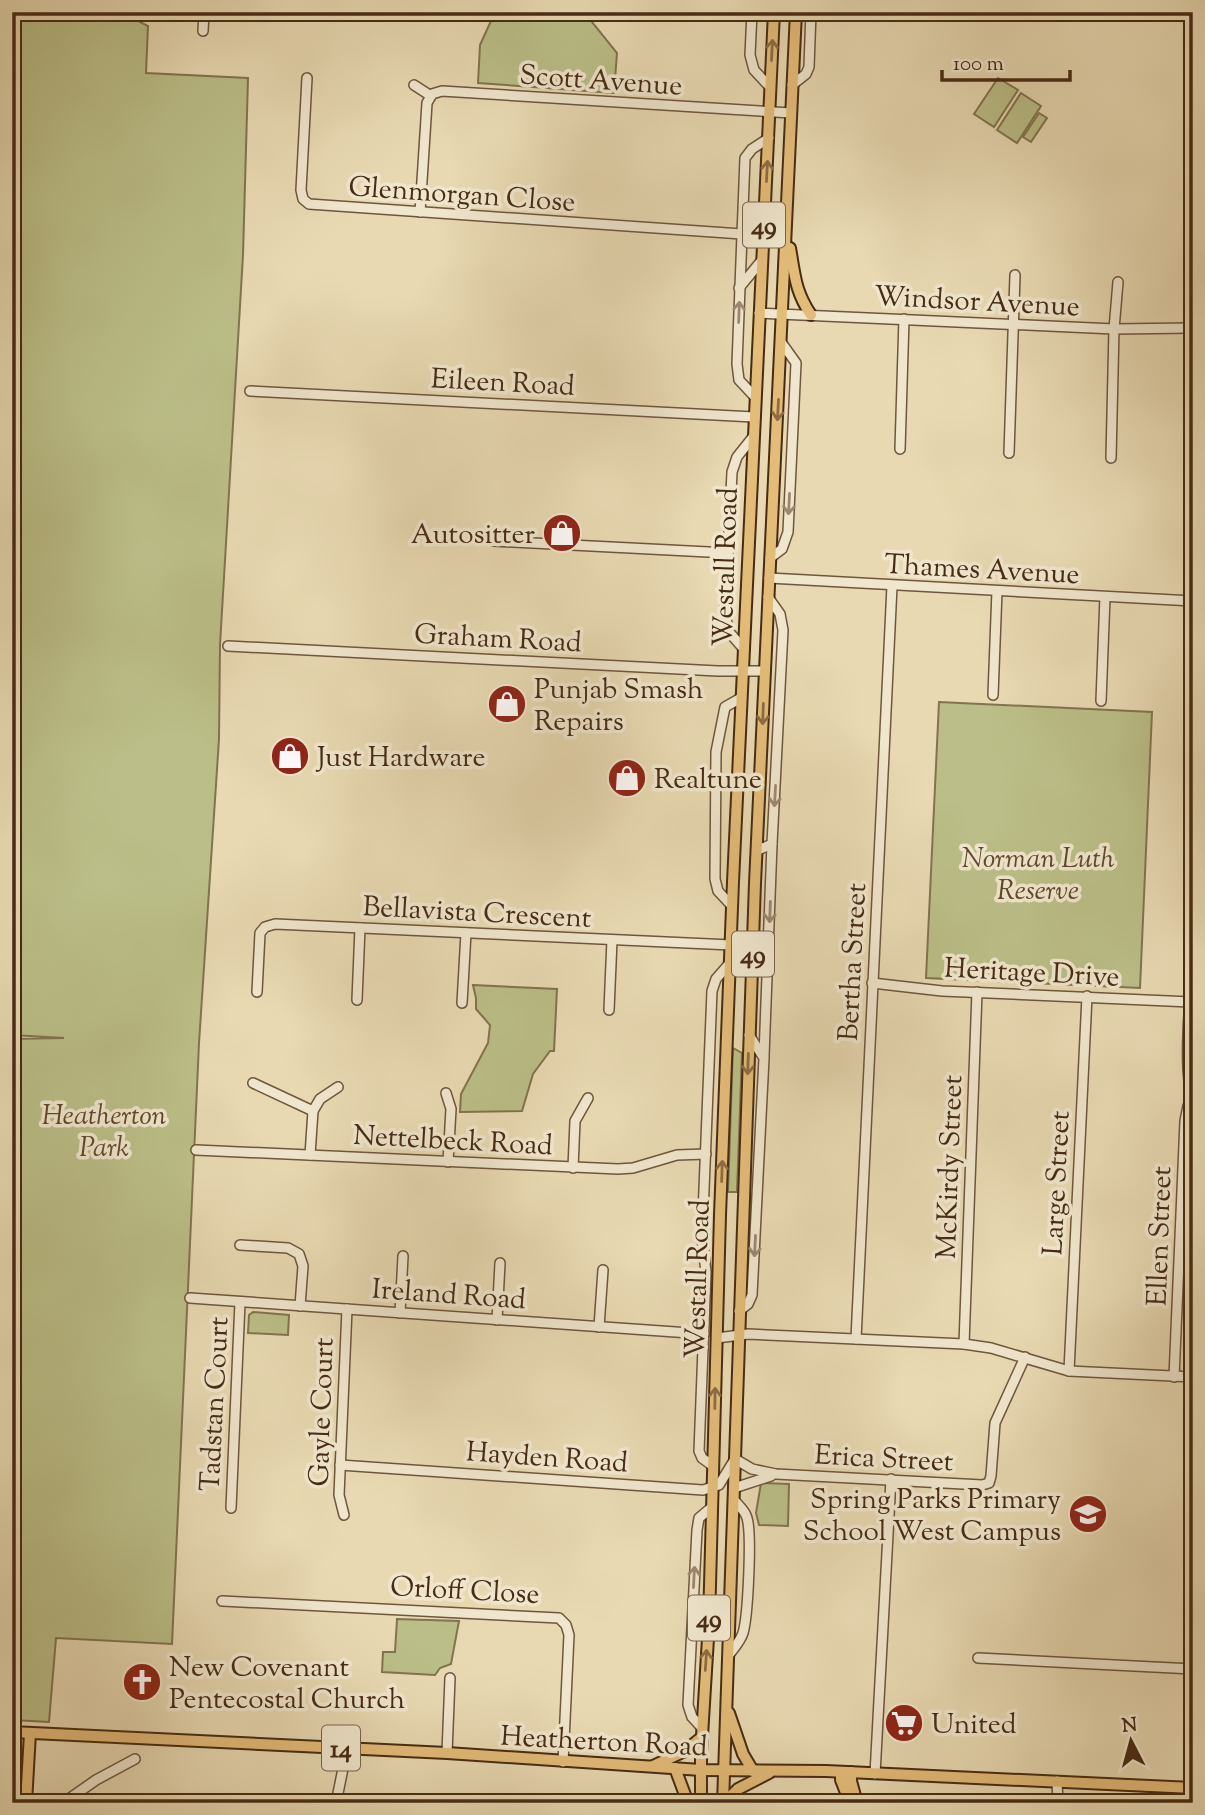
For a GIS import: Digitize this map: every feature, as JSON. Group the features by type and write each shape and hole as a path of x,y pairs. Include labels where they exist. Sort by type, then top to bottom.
{"main road":[{"name":"Westall Road","path":"701,1770 709,1622 730,945 774,12"},
{"name":"Westall Road","path":"724,1770 755,883 796,12"},
{"path":"787,232 795,286 811,315"},
{"path":"733,882 755,883"},
{"path":"726,1703 738,1742 753,1771"},
{"name":"Heatherton Road","path":"12,1732 447,1753 701,1770 846,1772 1193,1788"},
{"path":"26,1803 30,1733"},
{"path":"651,1767 685,1751 701,1733"},
{"path":"675,1768 688,1803"},
{"name":"49","path":"701,1770 701,1803"},
{"name":"49","path":"723,1803 724,1770"},
{"path":"723,1803 738,1789 772,1771"},
{"path":"850,1803 841,1780 846,1772 857,1803"}],"street":[{"path":"203,31 204,12"},
{"path":"752,12 750,55 754,70 770,87"},
{"path":"792,85 806,74 809,67 811,12"},
{"name":"Glenmorgan Close","path":"307,78 301,190 303,199 309,204 742,234"},
{"path":"414,85 431,96 427,103 421,212"},
{"name":"Scott Avenue","path":"431,96 442,91 791,113"},
{"name":"Westall Road","path":"754,396 739,380 737,364 745,158 752,149 768,138"},
{"path":"740,288 762,260"},
{"path":"1009,453 1015,275"},
{"path":"1111,458 1114,329 1118,282"},
{"name":"Windsor Avenue","path":"759,313 1114,329 1193,328"},
{"path":"900,449 904,319"},
{"name":"Westall Road","path":"770,558 782,549 788,532 796,363 781,342"},
{"name":"Eileen Road","path":"250,391 754,417"},
{"name":"Westall Road","path":"743,648 729,632 725,615 732,472 737,457 753,437"},
{"path":"494,541 728,552"},
{"name":"Thames Avenue","path":"769,578 1193,601"},
{"name":"Bertha Street","path":"856,1339 892,586"},
{"path":"993,695 997,591"},
{"name":"Westall Road","path":"739,1311 748,1304 752,1295 783,630 780,614 768,597"},
{"path":"1101,701 1105,597"},
{"name":"Graham Road","path":"229,646 718,671 765,670"},
{"path":"732,906 718,891 715,879 716,752 726,707 741,698"},
{"path":"758,850 772,844"},
{"name":"Bellavista Crescent","path":"257,992 259,937 265,927 275,924 753,946"},
{"path":"357,1000 360,928"},
{"path":"462,1003 466,933"},
{"path":"609,1010 612,940"},
{"name":"Ellen Street","path":"1174,1377 1185,1121 1193,1098 1189,1090 1188,1070 1193,959"},
{"name":"Westall Road","path":"713,1466 702,1458 699,1451 706,1272 702,1239 712,991 716,979 730,963"},
{"name":"Heritage Drive","path":"872,983 942,991 1191,1002"},
{"name":"McKirdy Street","path":"964,1344 977,992"},
{"name":"Large Street","path":"1069,1371 1087,996"},
{"path":"750,1035 764,1058"},
{"path":"253,1083 313,1111"},
{"path":"310,1155 313,1111 320,1099 338,1087"},
{"path":"446,1093 451,1109 448,1162"},
{"path":"708,1116 710,1109 725,1093"},
{"path":"572,1168 575,1121 588,1098"},
{"name":"Nettelbeck Road","path":"196,1150 626,1169 671,1156 706,1154"},
{"path":"240,1245 288,1248 299,1254 303,1266 300,1306"},
{"path":"400,1313 403,1256"},
{"path":"497,1320 500,1263"},
{"path":"599,1327 603,1270"},
{"name":"Ireland Road","path":"190,1298 704,1334"},
{"name":"Tadstan Court","path":"231,1508 240,1302"},
{"name":"Gayle Court","path":"344,1515 339,1495 347,1309"},
{"path":"717,1338 738,1334 964,1344 991,1348 1069,1371 1193,1377"},
{"name":"Erica Street","path":"735,1459 752,1469 776,1474 982,1485 989,1483 995,1423 1025,1357"},
{"path":"713,1488 723,1481 735,1459"},
{"name":"Hayden Road","path":"340,1465 703,1490 713,1488"},
{"name":"Erica Street","path":"734,1488 776,1474"},
{"path":"875,1774 891,1479"},
{"name":"Westall Road","path":"728,1656 741,1640 745,1627 750,1559 748,1519 734,1500"},
{"name":"Westall Road","path":"701,1733 688,1705 696,1530 699,1518 712,1507"},
{"name":"Orloff Close","path":"222,1601 559,1618 566,1625 569,1635 563,1762"},
{"path":"978,1658 1193,1669"},
{"path":"447,1753 450,1678"},
{"path":"336,1803 347,1749"},
{"path":"64,1803 96,1780 135,1759"},
{"path":"1057,1781 1058,1803"}],"green space":[{"name":"Heatherton Park","path":"12,12 139,12 138,21 148,26 146,73 248,78 243,255 220,645 219,739 199,1043 172,1644 56,1638 49,1722 12,1720 12,1039 64,1038 12,1035"},
{"path":"495,12 584,12 617,53 614,93 478,83 480,45"},
{"path":"998,78 1018,90 994,127 974,114"},
{"path":"1021,93 1041,106 1017,143 997,130"},
{"path":"1039,113 1047,118 1031,142 1023,137"},
{"name":"Norman Luth Reserve","path":"939,702 1152,712 1140,988 926,978"},
{"path":"473,985 557,989 554,1051 550,1051 533,1074 522,1111 460,1112 461,1094 488,1043 490,1025 476,1009"},
{"path":"733,1048 742,1053 737,1192 728,1192"},
{"path":"253,1312 289,1315 288,1335 248,1333 249,1315"},
{"path":"761,1483 789,1484 788,1526 759,1525 756,1513"},
{"path":"397,1619 459,1621 451,1664 440,1668 435,1675 382,1672 383,1652 395,1652"}],"place":[{"name":"Autositter","path":"562,533"},
{"name":"Punjab Smash Repairs","path":"507,704"},
{"name":"Just Hardware","path":"290,756"},
{"name":"Realtune","path":"627,778"},
{"name":"Spring Parks Primary School West Campus","path":"1088,1514"},
{"name":"New Covenant Pentecostal Church","path":"142,1682"},
{"name":"United","path":"904,1723"}]}
